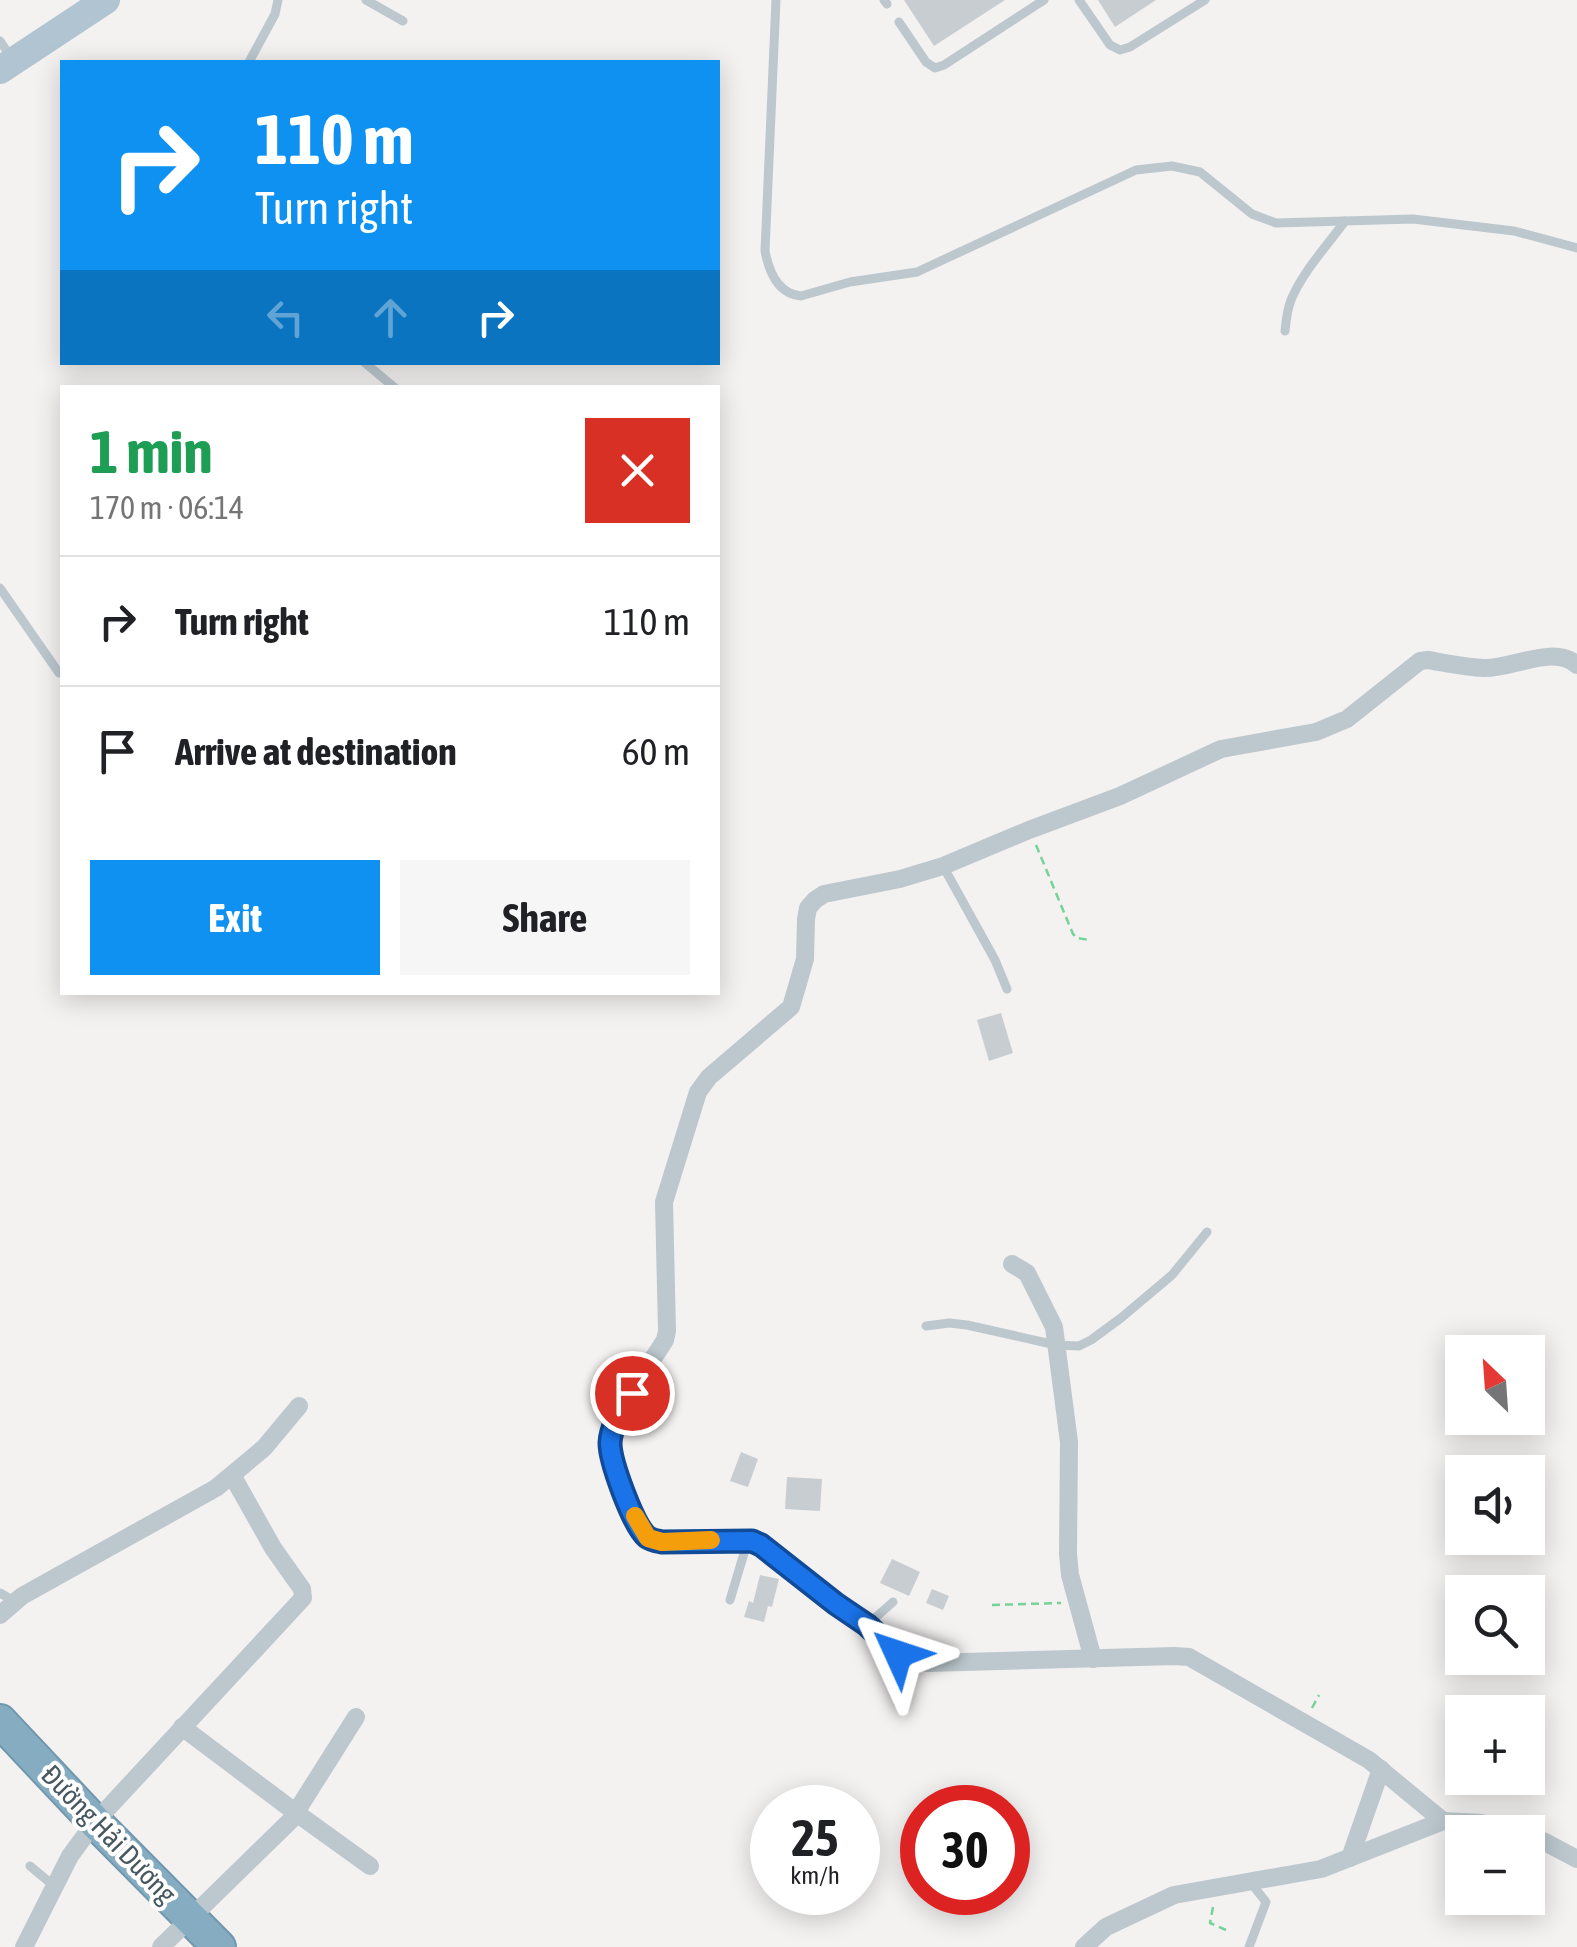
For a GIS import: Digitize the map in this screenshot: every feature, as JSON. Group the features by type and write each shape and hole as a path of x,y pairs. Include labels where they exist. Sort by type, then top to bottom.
{"highway":[{"name":"Đường Hải Dương","path":"0,1721 219,1947"}],"main road":[{"path":"4,57 106,0"}],"street":[{"path":"1442,1821 1381,1769 1189,1657 924,1663 898,1654 867,1625 761,1545 748,1540 662,1542 648,1538 615,1473 610,1439 616,1419 665,1340 664,1202 698,1092 709,1077 791,1007 805,959 808,908 814,900 841,889 888,882 943,866 1120,796 1221,749 1334,726 1420,661 1493,668 1558,655 1577,665"},
{"path":"1012,1264 1027,1273 1050,1316 1069,1442 1068,1564 1093,1659"},
{"path":"0,1615 7,1597 216,1488 264,1448 300,1406"},
{"path":"24,1947 70,1856 95,1822 304,1598 232,1475"},
{"path":"161,1947 279,1831 356,1718"},
{"path":"182,1727 370,1866"},
{"path":"1350,1858 1381,1769"},
{"path":"1084,1947 1106,1928 1162,1899 1187,1891 1322,1869 1445,1821"},
{"path":"1545,1842 1577,1859"}],"lane":[{"path":"249,60 275,14 278,0"},
{"path":"366,0 403,21"},
{"path":"776,0 765,251 783,292 793,296 917,272 1136,170 1172,166 1200,172 1252,214 1276,223 1413,219 1514,230 1577,248"},
{"path":"899,22 926,62 935,68 1044,0"},
{"path":"1079,0 1110,44 1120,50 1205,0"},
{"path":"1284,331 1294,293 1345,221"},
{"path":"368,365 391,385"},
{"path":"0,588 58,672"},
{"path":"943,866 1007,989"},
{"path":"926,1326 967,1324 1056,1346 1078,1346 1121,1318 1172,1276 1207,1232"},
{"path":"730,1600 748,1540"},
{"path":"867,1625 893,1602"},
{"path":"30,1866 54,1886"},
{"path":"1249,1947 1266,1902 1250,1881"}],"path":[{"path":"1029,830 1074,934 1089,940"},
{"path":"992,1605 1078,1603"},
{"path":"1216,1886 1210,1922 1226,1930"}],"building":[{"path":"904,0 1005,0 934,46"},
{"path":"1098,0 1156,0 1115,27"},
{"path":"1001,1013 1013,1053 989,1061 977,1020"},
{"path":"741,1452 758,1459 748,1487 730,1481"},
{"path":"787,1477 822,1479 820,1511 785,1509"},
{"path":"892,1559 920,1572 909,1596 880,1583"},
{"path":"760,1575 779,1579 764,1622 744,1617 749,1601 753,1603"},
{"path":"932,1589 949,1596 943,1610 926,1603"}],"slow traffic":[{"path":"635,1516 648,1538 662,1542 711,1540"}],"route":[{"path":"632,1393 616,1419 610,1439 611,1457 615,1473 648,1538 662,1542 743,1539 761,1545 867,1625 898,1654"}]}
